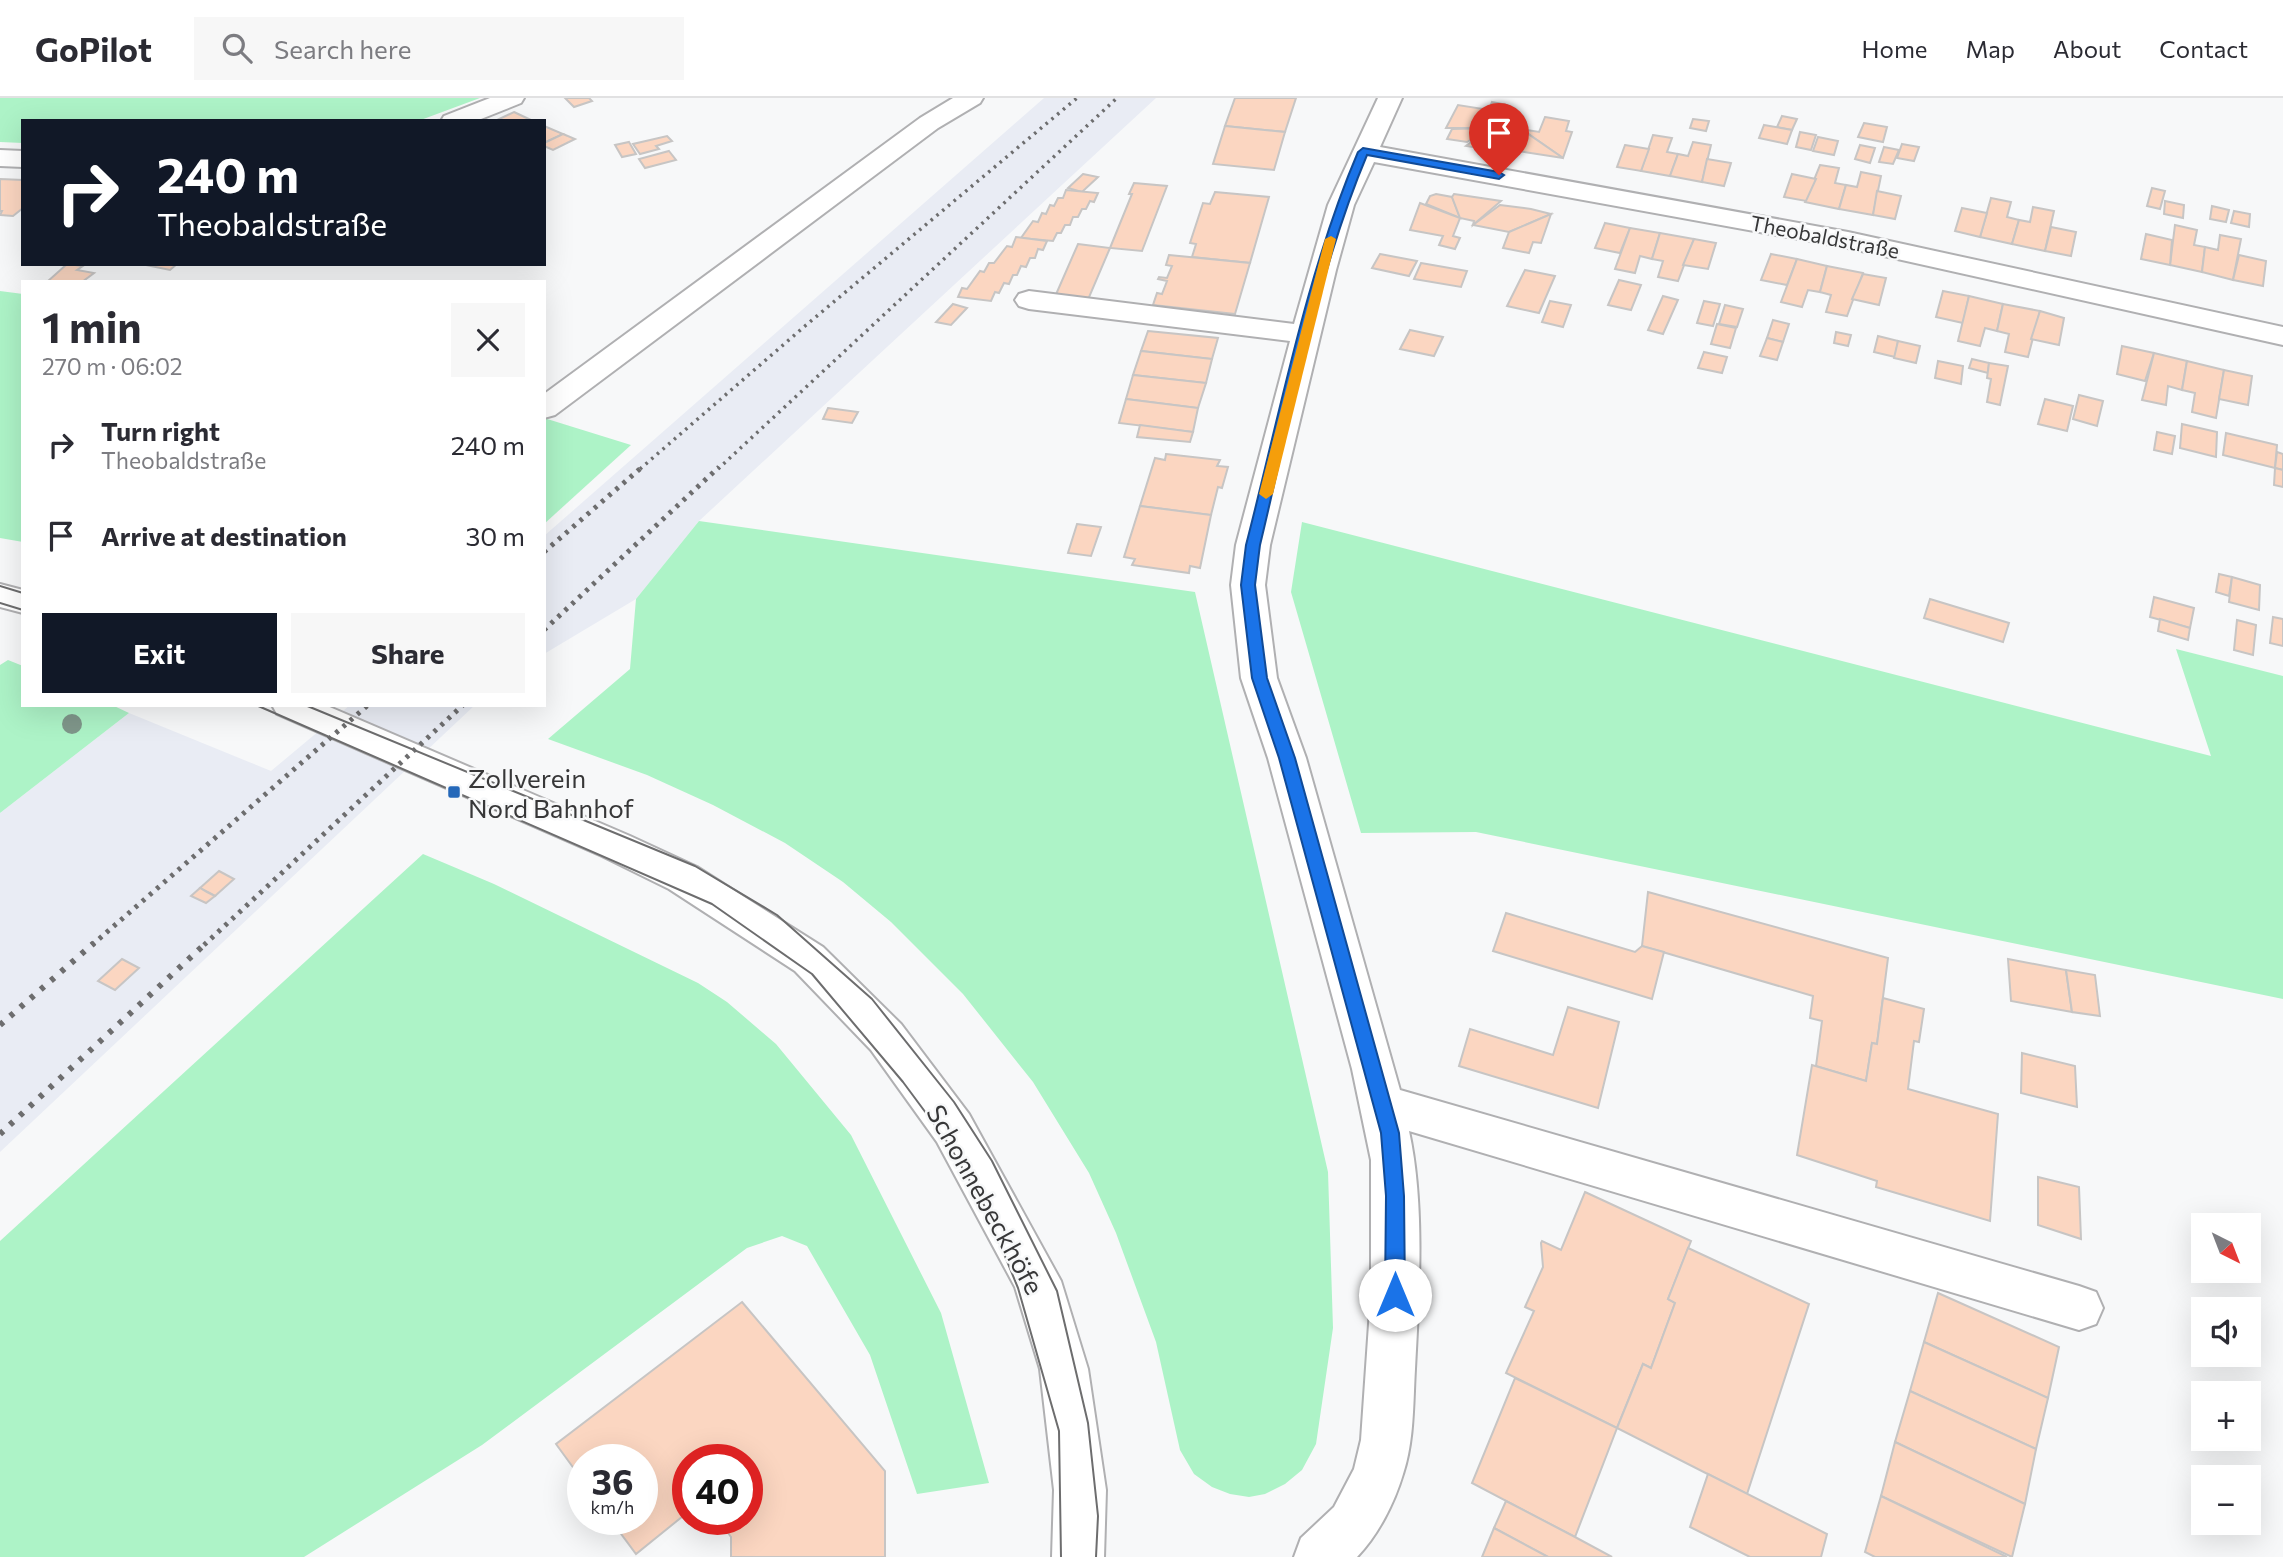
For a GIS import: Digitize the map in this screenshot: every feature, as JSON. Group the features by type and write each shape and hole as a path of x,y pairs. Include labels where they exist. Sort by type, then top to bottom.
{"street":[{"path":"458,119 512,98"},
{"path":"546,407 929,123 971,98"},
{"path":"1320,1557 1352,1525 1365,1502 1378,1474 1386,1440 1395,1295 1393,1160 1383,1104 1287,758 1259,678 1248,585 1253,545 1341,205 1390,98"},
{"name":"Theobaldstraße","path":"1363,152 1848,240 2283,336"},
{"path":"0,158 21,159"},
{"path":"1029,300 1306,334"},
{"path":"0,594 21,601"},
{"name":"Schonnebeckhöfe","path":"295,707 616,846 683,878 809,959 886,1037 953,1128 1037,1281 1063,1369 1080,1490 1078,1557"},
{"path":"1383,1104 2079,1308"}],"shaded area":[{"path":"1044,98 1156,98 699,521 636,599 546,653 546,534"},
{"path":"348,707 473,707 0,1152 0,813 129,713 271,771"}],"green space":[{"path":"0,98 480,98 423,119 21,119 21,143 0,142"},
{"path":"0,291 21,294 21,542 0,538"},
{"path":"546,419 631,445 546,522"},
{"path":"699,521 1195,592 1328,1172 1333,1328 1316,1444 1302,1470 1285,1484 1265,1494 1249,1497 1212,1487 1194,1474 1180,1450 1156,1342 1116,1233 1089,1173 1033,1082 963,994 891,922 843,882 785,843 713,805 647,775 548,739 630,669 636,599"},
{"path":"1302,522 2211,756 2176,649 2283,676 2283,999 1476,832 1361,833 1291,592"},
{"path":"8,660 21,665 21,707 116,707 129,713 0,813 0,665"},
{"path":"423,854 494,884 698,983 727,1002 776,1044 851,1135 941,1313 989,1483 917,1494 870,1355 807,1246 782,1236 747,1248 482,1445 304,1557 0,1557 0,1241"}],"building":[{"path":"565,98 589,98 592,101 574,107"},
{"path":"1235,98 1296,98 1285,132 1225,126"},
{"path":"1492,102 1507,105 1503,114 1497,112 1490,128 1446,128 1458,105 1489,110"},
{"path":"514,112 529,119 499,119"},
{"path":"1782,116 1797,119 1792,130 1777,127"},
{"path":"1545,117 1569,121 1566,131 1572,132 1563,158 1521,129 1539,132"},
{"path":"1693,119 1709,121 1706,131 1690,128"},
{"path":"1864,123 1887,127 1883,142 1858,137"},
{"path":"1764,125 1792,130 1787,144 1759,138"},
{"path":"1225,126 1285,132 1274,170 1213,164"},
{"path":"1505,126 1521,129 1503,152 1466,146 1490,128 1503,130"},
{"path":"546,127 563,134 546,142"},
{"path":"1490,128 1467,142 1447,139 1452,129"},
{"path":"1521,129 1563,158 1505,149"},
{"path":"1800,132 1816,135 1811,150 1796,147"},
{"path":"563,134 575,139 553,150 546,147 546,142"},
{"path":"1653,135 1672,138 1667,152 1678,154 1670,176 1641,171"},
{"path":"667,136 672,141 656,146 659,149 640,154 633,144"},
{"path":"1818,137 1838,141 1834,155 1813,151"},
{"path":"629,142 636,154 622,157 615,145"},
{"path":"1693,142 1711,145 1702,182 1670,176 1678,154 1688,156"},
{"path":"1902,144 1919,147 1914,161 1897,158"},
{"path":"1625,145 1649,149 1641,171 1617,167"},
{"path":"1860,145 1875,148 1870,163 1855,159"},
{"path":"1884,147 1899,150 1893,164 1879,162"},
{"path":"669,151 676,160 645,168 639,159"},
{"path":"1707,159 1731,163 1724,186 1702,182"},
{"path":"1820,165 1839,168 1835,183 1846,185 1839,209 1805,202"},
{"path":"1861,172 1881,176 1873,215 1839,209 1846,185 1857,187"},
{"path":"1083,174 1098,177 1082,192 1068,188"},
{"path":"1792,174 1816,179 1806,201 1784,197"},
{"path":"0,179 21,180 21,210 13,216 0,215"},
{"path":"1134,183 1167,186 1142,251 1110,248 1132,194 1129,194"},
{"path":"2152,188 2165,191 2160,209 2147,206"},
{"path":"1066,190 1098,193 1094,202 1090,201 1078,217 1073,217 1070,225 1065,225 1053,241 1021,238 1033,221 1038,222 1050,205 1054,206 1058,198 1063,198"},
{"path":"1877,191 1901,196 1895,219 1873,215"},
{"path":"1215,192 1269,197 1250,263 1192,257 1196,244 1190,243 1203,203 1210,204"},
{"path":"1436,194 1452,197 1460,218 1426,204 1430,196"},
{"path":"1454,194 1501,201 1473,225 1474,221 1460,218 1452,197"},
{"path":"1991,198 2011,202 2007,217 2019,220 2012,244 1980,237"},
{"path":"2165,201 2184,205 2183,218 2164,214"},
{"path":"1420,203 1460,218 1453,236 1460,238 1455,249 1439,245 1443,236 1410,230"},
{"path":"1500,205 1551,214 1509,232 1473,225"},
{"path":"2212,206 2229,210 2226,222 2210,219"},
{"path":"2033,207 2054,211 2045,251 2012,244 2019,220 2030,222"},
{"path":"1962,208 1987,213 1980,237 1955,231"},
{"path":"2234,211 2250,214 2249,227 2231,223"},
{"path":"1551,214 1541,243 1533,242 1529,253 1503,248 1509,232"},
{"path":"1605,223 1630,228 1620,253 1595,248"},
{"path":"2175,225 2197,230 2194,245 2205,247 2202,272 2170,265"},
{"path":"2051,227 2076,232 2071,256 2045,251"},
{"path":"1630,228 1660,233 1652,259 1640,256 1635,273 1615,269"},
{"path":"1660,233 1694,239 1678,281 1658,277 1663,261 1652,259"},
{"path":"2146,234 2172,240 2170,265 2141,259"},
{"path":"2220,235 2241,239 2233,280 2202,272 2205,247 2218,250"},
{"path":"1016,237 1047,241 1043,250 1038,249 1035,258 1030,258 1026,267 1021,266 1017,275 1013,275 1009,284 1004,283 999,293 995,292 991,301 958,297 962,288 967,289 980,271 984,272 989,263 994,263 1007,246 1012,247"},
{"path":"1694,239 1716,243 1708,269 1683,265"},
{"path":"1078,244 1110,248 1087,302 1054,299"},
{"path":"1380,254 1417,261 1409,276 1372,268"},
{"path":"1771,254 1797,259 1787,285 1761,280"},
{"path":"1169,255 1250,263 1235,314 1153,305 1157,293 1162,294 1167,281 1158,279 1167,278 1172,266 1166,265"},
{"path":"2239,255 2266,261 2263,286 2233,280"},
{"path":"1797,259 1827,266 1820,292 1808,290 1802,307 1781,302"},
{"path":"1421,263 1467,271 1461,287 1414,279"},
{"path":"65,266 83,266 77,270 94,273 85,280 49,280"},
{"path":"151,266 175,266 170,270"},
{"path":"1827,266 1863,273 1847,316 1826,312 1831,295 1820,292"},
{"path":"1525,270 1555,276 1539,313 1507,306"},
{"path":"1863,274 1886,278 1879,305 1852,299"},
{"path":"1619,280 1641,285 1631,310 1608,305"},
{"path":"1943,291 1969,296 1963,323 1936,317"},
{"path":"1663,296 1678,300 1663,334 1648,330"},
{"path":"1969,296 2003,304 1997,331 1985,328 1980,346 1958,341"},
{"path":"1550,301 1571,305 1563,327 1542,322"},
{"path":"1704,301 1720,304 1713,326 1697,323"},
{"path":"953,304 967,308 951,325 936,322"},
{"path":"2003,304 2040,311 2028,357 2005,352 2009,334 1997,331"},
{"path":"1725,305 1743,309 1737,327 1719,324"},
{"path":"2040,311 2064,318 2059,345 2031,339"},
{"path":"1773,320 1789,324 1783,342 1767,338"},
{"path":"1717,324 1736,328 1730,348 1711,344"},
{"path":"1410,330 1443,337 1434,356 1400,349"},
{"path":"1148,331 1218,338 1212,359 1141,351"},
{"path":"1836,332 1851,335 1848,346 1834,343"},
{"path":"1878,336 1898,341 1895,357 1874,352"},
{"path":"1767,338 1783,342 1777,360 1760,356"},
{"path":"1898,341 1920,346 1916,363 1894,358"},
{"path":"2122,346 2154,353 2145,381 2117,374"},
{"path":"1141,351 1212,359 1206,383 1133,375"},
{"path":"1704,352 1727,357 1722,373 1698,368"},
{"path":"2154,353 2187,361 2182,390 2168,386 2166,405 2142,400"},
{"path":"1972,359 1989,363 1988,373 1969,368"},
{"path":"1938,361 1963,366 1961,384 1935,378"},
{"path":"2187,361 2224,370 2216,418 2192,412 2195,393 2182,390"},
{"path":"1989,363 2008,366 2000,405 1987,402 1991,379 1987,378"},
{"path":"2224,370 2252,376 2248,405 2219,399"},
{"path":"1133,375 1206,383 1198,408 1126,399"},
{"path":"2079,395 2103,401 2097,426 2073,419"},
{"path":"1126,399 1198,408 1193,432 1119,423"},
{"path":"2045,399 2073,406 2067,431 2038,424"},
{"path":"828,408 858,412 852,423 823,419"},
{"path":"2182,424 2217,432 2216,457 2180,448"},
{"path":"1140,425 1193,432 1190,442 1137,437"},
{"path":"2157,432 2175,436 2172,454 2154,450"},
{"path":"2226,433 2277,445 2275,468 2223,455"},
{"path":"2277,452 2283,454 2283,470 2275,468"},
{"path":"1166,454 1220,460 1217,466 1228,467 1222,488 1218,487 1211,515 1140,506 1155,458 1165,460"},
{"path":"2275,468 2283,470 2283,487 2274,485"},
{"path":"1140,506 1211,515 1200,568 1190,566 1189,573 1132,565 1135,559 1124,557"},
{"path":"1077,524 1101,527 1091,556 1068,553"},
{"path":"2219,574 2232,577 2229,596 2216,592"},
{"path":"2232,577 2260,585 2259,610 2229,602"},
{"path":"2154,597 2194,608 2190,628 2150,617"},
{"path":"1930,599 2009,623 2003,642 1924,618"},
{"path":"2273,617 2283,619 2283,646 2270,643"},
{"path":"2160,619 2190,628 2188,640 2158,631"},
{"path":"2237,620 2256,625 2253,655 2234,650"},
{"path":"219,871 234,879 215,896 200,888"},
{"path":"200,888 215,896 206,903 191,896"},
{"path":"1648,892 1888,958 1877,1044 1872,1043 1866,1081 1816,1066 1822,1021 1810,1018 1813,996 1642,946"},
{"path":"1506,913 1635,952 1642,946 1664,952 1652,999 1493,951"},
{"path":"122,959 139,968 115,990 98,981"},
{"path":"2008,959 2066,970 2072,1012 2011,1001"},
{"path":"2066,970 2095,975 2100,1016 2072,1012"},
{"path":"1883,998 1924,1009 1919,1042 1914,1041 1908,1089 1998,1114 1990,1221 1876,1187 1877,1181 1797,1155 1812,1065 1866,1081 1872,1043 1877,1044"},
{"path":"1568,1007 1619,1022 1598,1108 1459,1066 1470,1029 1553,1055"},
{"path":"2022,1053 2075,1066 2077,1107 2021,1093"},
{"path":"2038,1177 2079,1187 2081,1239 2038,1225"},
{"path":"1585,1192 1691,1241 1668,1299 1675,1303 1651,1368 1643,1364 1617,1428 1506,1373 1534,1311 1525,1307 1543,1267 1541,1243 1542,1241 1561,1250"},
{"path":"1688,1248 1809,1304 1747,1494 1617,1428 1643,1364 1651,1368 1675,1303 1668,1299"},
{"path":"1938,1293 2059,1347 2048,1398 1924,1342"},
{"path":"742,1302 885,1471 885,1557 731,1557 730,1535 763,1535 763,1444 672,1444 672,1525 636,1554 622,1535 658,1535 658,1444 567,1444 567,1459 556,1444"},
{"path":"1924,1342 2048,1398 2036,1449 1910,1391"},
{"path":"1515,1378 1617,1428 1575,1537 1472,1483"},
{"path":"1910,1391 2036,1449 2025,1504 1895,1442"},
{"path":"1895,1442 2025,1504 2012,1557 1881,1496"},
{"path":"1708,1474 1827,1534 1821,1557 1750,1557 1690,1527"},
{"path":"1881,1496 2007,1557 1875,1557 1865,1552"},
{"path":"1506,1501 1612,1557 1548,1557 1494,1528"},
{"path":"1494,1528 1548,1557 1482,1557"}],"tram line":[{"path":"0,586 21,592"},
{"path":"0,603 21,609"},
{"path":"261,707 712,904 812,974 903,1082 946,1140 984,1205 1018,1288 1059,1431 1061,1557"},
{"path":"310,707 695,866 777,915 872,999 954,1102 992,1161 1057,1291 1088,1423 1098,1516 1096,1557"}],"railway":[{"path":"640,469 805,326 1077,98"},
{"path":"718,469 1117,98"},
{"path":"546,550 642,467"},
{"path":"546,628 719,467"},
{"path":"92,945 366,707"},
{"path":"204,945 461,707"},
{"path":"0,1025 94,943"},
{"path":"0,1134 206,943"}],"slow traffic":[{"path":"1266,494 1331,239"}],"place":[{"name":"Zollverein Nord Bahnhof","path":"454,792"}],"route":[{"path":"1395,1295 1395,1196 1390,1133 1287,758 1259,678 1248,585 1253,545 1322,270 1341,205 1363,152 1499,175"}]}
